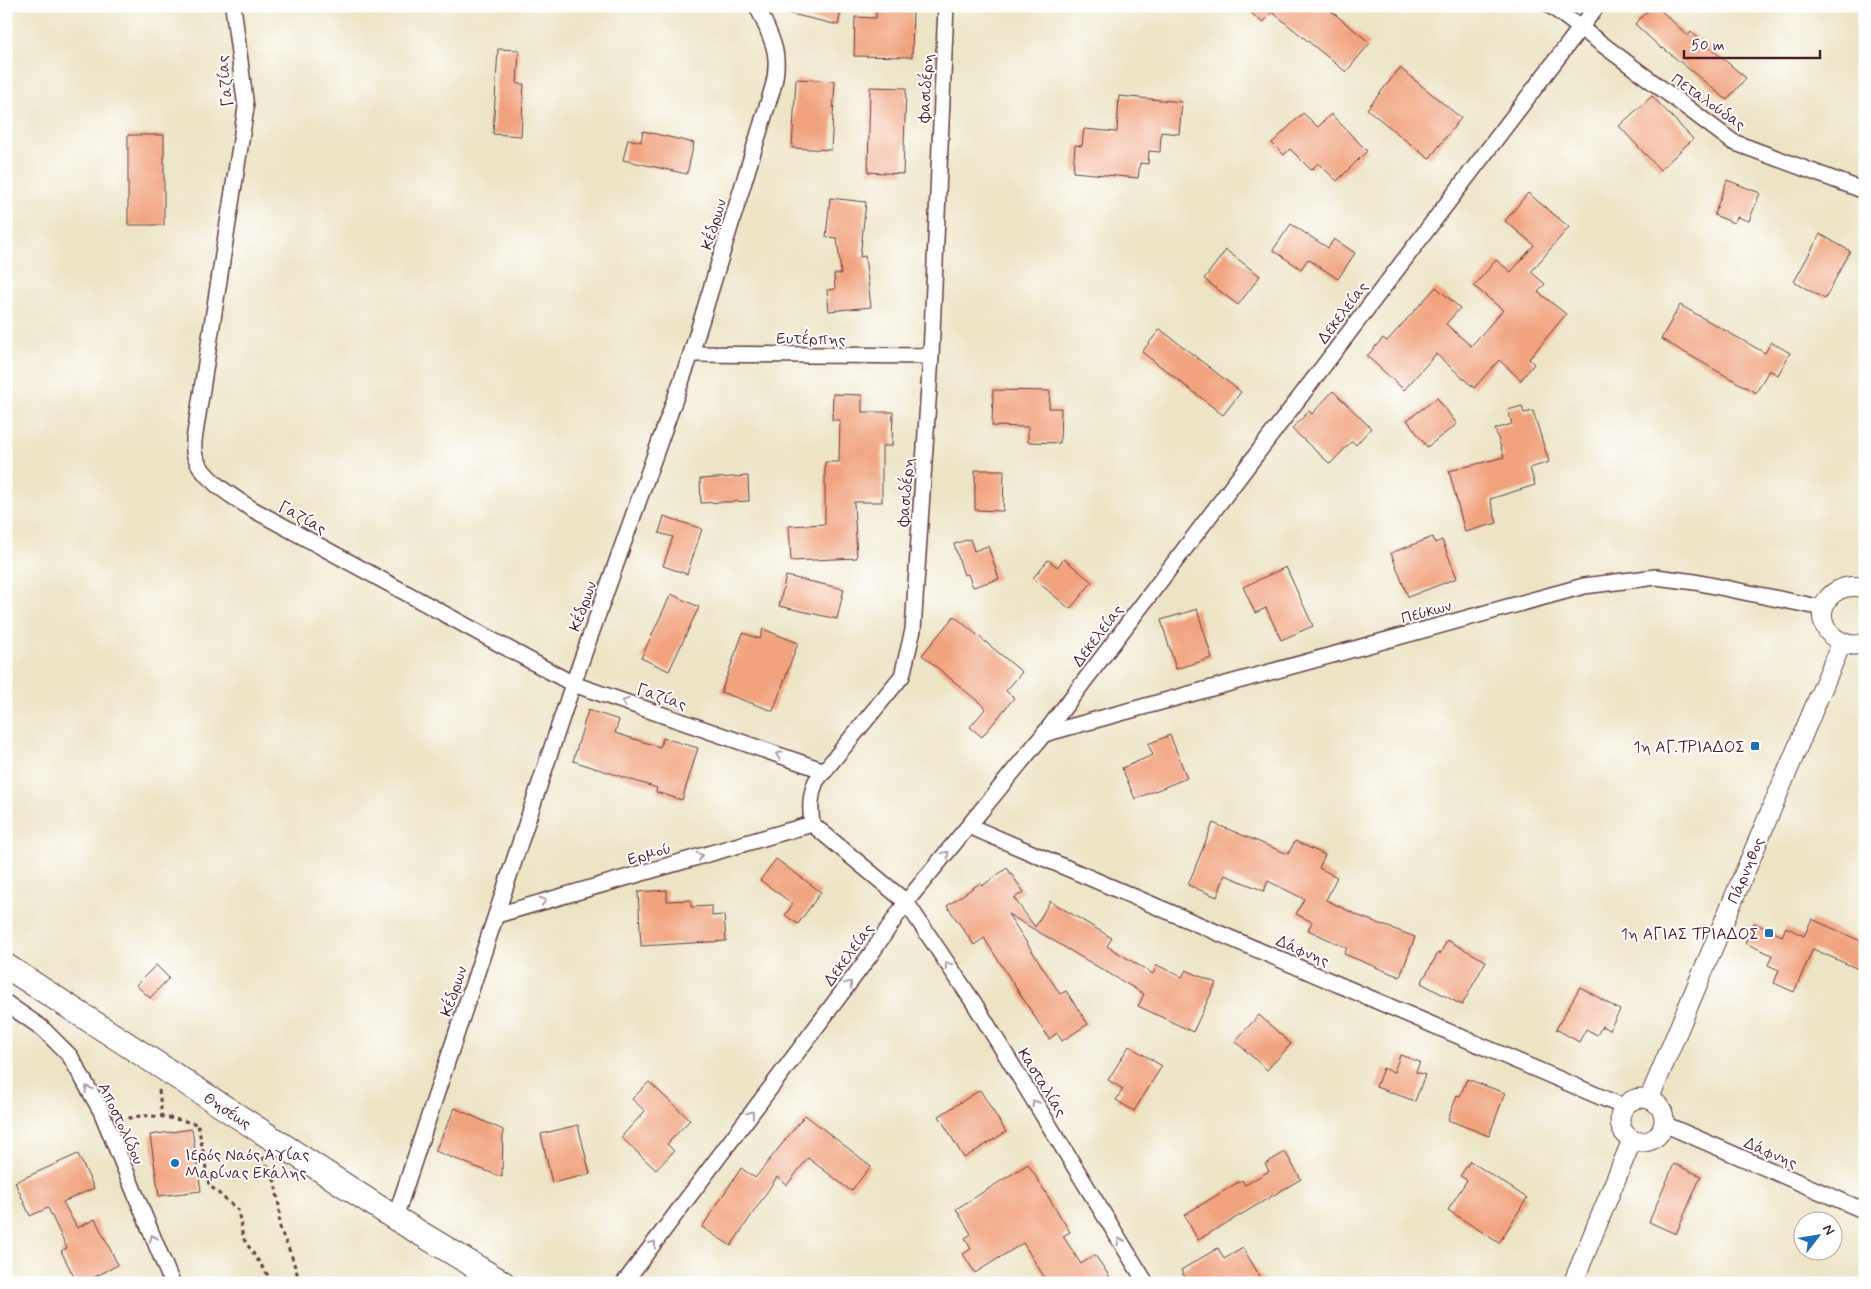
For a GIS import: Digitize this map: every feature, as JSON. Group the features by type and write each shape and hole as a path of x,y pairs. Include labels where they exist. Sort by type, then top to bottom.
{"main road":[{"name":"Θησέως","path":"6,966 395,1218 504,1283"}],"street":[{"name":"Γαζίας","path":"233,6 246,108 194,440 194,454 199,465 222,489 252,509 573,684 825,771"},
{"name":"Κέδρων","path":"395,1218 573,684 691,354 767,107 777,70 777,52 757,6"},
{"name":"Φασιδέρη","path":"812,824 811,794 816,781 902,676 914,630 931,356 946,6"},
{"name":"Πεταλούδας","path":"1551,6 1733,142 1865,191"},
{"name":"Δεκελείας","path":"624,1283 871,954 906,902 1044,734 1597,6"},
{"name":"Ευτέρπης","path":"691,354 931,356"},
{"name":"Πεύκων","path":"1044,734 1584,586 1656,577 1695,582 1823,608"},
{"path":"1865,587 1852,585 1830,594 1823,608 1822,616 1825,627 1831,637 1850,646 1865,643"},
{"name":"Πάρνηθος","path":"1648,1099 1842,642"},
{"path":"812,824 906,902"},
{"name":"Ερμού","path":"497,915 812,824"},
{"name":"Δάφνης","path":"969,826 1624,1106"},
{"name":"Κασταλίας","path":"906,902 974,1003 1146,1283"},
{"name":"Αποστολίδου","path":"6,1003 42,1028 70,1056 101,1112 172,1283"},
{"path":"1635,1099 1648,1099 1660,1107 1663,1113 1664,1124 1659,1133 1648,1141 1632,1140 1624,1133 1620,1126 1620,1113 1624,1106 1635,1099"},
{"name":"Δάφνης","path":"1664,1124 1865,1211"},
{"path":"1573,1283 1632,1140"}],"path":[{"path":"159,1090 162,1117"},
{"path":"117,1122 133,1116 162,1117 198,1124 209,1185 238,1210 243,1238 273,1283"},
{"path":"255,1128 261,1154 275,1182 280,1229 291,1254 300,1283"}],"building":[{"path":"784,6 842,6 838,25 783,12"},
{"path":"876,6 913,6 912,57 854,56 855,17 876,18"},
{"path":"1243,6 1325,6 1370,43 1346,72 1272,12 1263,23"},
{"path":"1652,6 1656,6 1688,36 1691,32 1746,78 1727,100 1662,49 1635,24"},
{"path":"498,49 519,50 517,84 524,84 521,136 493,134"},
{"path":"1400,68 1461,118 1429,159 1367,109"},
{"path":"796,79 835,81 831,150 792,148"},
{"path":"870,87 906,88 903,174 868,172"},
{"path":"1119,96 1182,102 1179,134 1161,132 1160,152 1149,151 1148,164 1140,163 1138,178 1073,172 1075,145 1082,146 1084,129 1117,132"},
{"path":"1652,96 1693,139 1660,170 1619,126"},
{"path":"1303,113 1318,127 1331,114 1367,151 1337,181 1318,163 1311,170 1290,149 1284,155 1272,143"},
{"path":"643,131 694,143 687,174 623,160 628,139 641,142"},
{"path":"128,135 164,135 164,225 128,225"},
{"path":"1727,180 1760,193 1749,221 1737,217 1734,223 1714,215"},
{"path":"1528,193 1569,227 1531,272 1545,284 1538,292 1566,314 1529,359 1534,364 1521,380 1499,360 1474,388 1436,354 1404,390 1367,356 1383,338 1387,341 1436,287 1460,308 1446,324 1471,346 1503,310 1474,286 1496,260 1511,272 1534,245 1505,221"},
{"path":"830,198 866,202 860,257 865,256 871,307 829,311 827,290 835,289 834,274 841,274 837,238 826,237"},
{"path":"1291,224 1328,248 1334,239 1355,253 1338,279 1308,259 1301,269 1273,250"},
{"path":"1820,234 1850,251 1825,299 1794,282"},
{"path":"1226,250 1260,276 1238,305 1204,279"},
{"path":"1680,305 1765,353 1771,342 1790,353 1778,375 1769,370 1756,393 1661,339"},
{"path":"1160,329 1241,392 1223,415 1142,352"},
{"path":"993,390 1050,391 1049,408 1061,408 1060,443 1028,442 1028,427 992,426"},
{"path":"1333,391 1371,428 1356,445 1352,441 1330,464 1292,429 1309,411 1312,414"},
{"path":"833,394 862,395 862,412 893,412 892,446 882,446 882,502 854,502 857,558 791,561 789,526 825,524 825,462 839,462 840,420 832,420"},
{"path":"1437,398 1457,424 1427,447 1407,420"},
{"path":"1522,406 1524,413 1533,411 1549,462 1530,468 1535,485 1490,499 1497,523 1465,532 1449,471 1504,457 1495,429 1512,424 1508,410"},
{"path":"975,470 1004,470 1003,511 975,510"},
{"path":"748,476 749,501 701,503 700,479"},
{"path":"664,516 702,529 687,574 663,566 673,537 659,533"},
{"path":"1433,537 1435,543 1442,540 1457,578 1408,597 1391,553"},
{"path":"970,539 974,551 988,546 999,579 973,587 968,574 964,575 954,544"},
{"path":"1064,559 1092,582 1070,609 1033,578 1048,560 1057,567"},
{"path":"1286,567 1313,626 1281,640 1266,608 1255,613 1243,587"},
{"path":"786,576 844,589 837,619 779,606"},
{"path":"671,594 699,607 669,671 641,658"},
{"path":"1197,609 1212,658 1176,669 1161,620"},
{"path":"954,616 1022,672 1006,691 1014,698 982,737 970,727 986,708 922,655"},
{"path":"763,629 798,643 773,711 721,692 743,633 760,639"},
{"path":"588,710 619,720 615,733 660,747 663,738 698,748 682,800 656,792 657,788 573,761"},
{"path":"1170,735 1187,778 1135,799 1122,768 1153,755 1148,744"},
{"path":"1213,823 1288,854 1295,841 1325,855 1319,868 1337,877 1326,900 1359,916 1415,937 1400,977 1344,954 1347,948 1308,930 1312,922 1296,914 1304,899 1268,881 1264,891 1225,875 1217,897 1188,885"},
{"path":"776,859 821,892 798,924 785,915 793,904 760,880"},
{"path":"1007,868 1024,892 1014,898 1035,927 1050,901 1112,938 1107,946 1153,974 1157,965 1182,977 1186,970 1216,983 1193,1032 1138,1006 1144,994 1008,914 1060,994 1066,991 1088,1024 1062,1041 1057,1033 1049,1039 984,938 974,945 947,906 980,883 982,886"},
{"path":"667,890 667,901 691,900 691,907 712,906 712,916 724,915 726,941 641,946 638,892"},
{"path":"1812,919 1865,943 1865,972 1813,949 1794,992 1774,983 1779,970 1768,965 1772,955 1745,943 1754,923 1782,936 1786,927 1804,936"},
{"path":"1447,940 1486,961 1462,1005 1421,983"},
{"path":"156,965 169,978 150,998 136,985"},
{"path":"1580,987 1620,1010 1609,1030 1602,1026 1597,1035 1586,1029 1579,1042 1556,1029"},
{"path":"1259,1015 1291,1044 1267,1070 1235,1041"},
{"path":"1129,1046 1162,1066 1134,1111 1116,1100 1123,1089 1108,1080"},
{"path":"1400,1055 1420,1062 1416,1072 1425,1075 1415,1101 1376,1087 1383,1068 1394,1072"},
{"path":"1467,1079 1505,1093 1489,1136 1448,1120 1457,1095 1460,1096"},
{"path":"649,1082 690,1120 667,1144 674,1151 656,1170 621,1137 645,1111 632,1099"},
{"path":"980,1090 1006,1132 964,1158 939,1116"},
{"path":"455,1108 503,1130 502,1177 435,1151"},
{"path":"805,1115 871,1166 851,1191 808,1158 787,1185 777,1177 731,1246 702,1227 741,1168 755,1178"},
{"path":"578,1125 590,1174 552,1183 541,1134"},
{"name":"Ιερός Ναός Αγίας Μαρίνας Εκάλης","path":"192,1129 201,1191 159,1196 150,1135"},
{"path":"1285,1152 1301,1179 1198,1240 1184,1215 1242,1180 1245,1185 1269,1171 1265,1164"},
{"path":"78,1154 94,1188 63,1202 77,1228 95,1219 118,1265 83,1283 77,1283 61,1251 67,1248 48,1208 30,1216 15,1182"},
{"path":"1470,1161 1527,1198 1499,1243 1448,1210 1467,1180 1460,1176"},
{"path":"1028,1164 1070,1232 1063,1236 1081,1264 1095,1255 1114,1283 1048,1283 1023,1243 975,1273 963,1254 971,1249 965,1238 971,1234 956,1209"},
{"path":"1674,1164 1701,1176 1676,1234 1649,1222"},
{"path":"1218,1248 1224,1259 1243,1248 1264,1283 1188,1283 1181,1270"}],"place":[{"name":"1η ΑΓ.ΤΡΙΑΔΟΣ","path":"1755,746"},
{"name":"1η ΑΓΙΑΣ ΤΡΙΑΔΟΣ","path":"1769,933"},
{"name":"Ιερός Ναός Αγίας Μαρίνας Εκάλης","path":"175,1163"}]}
